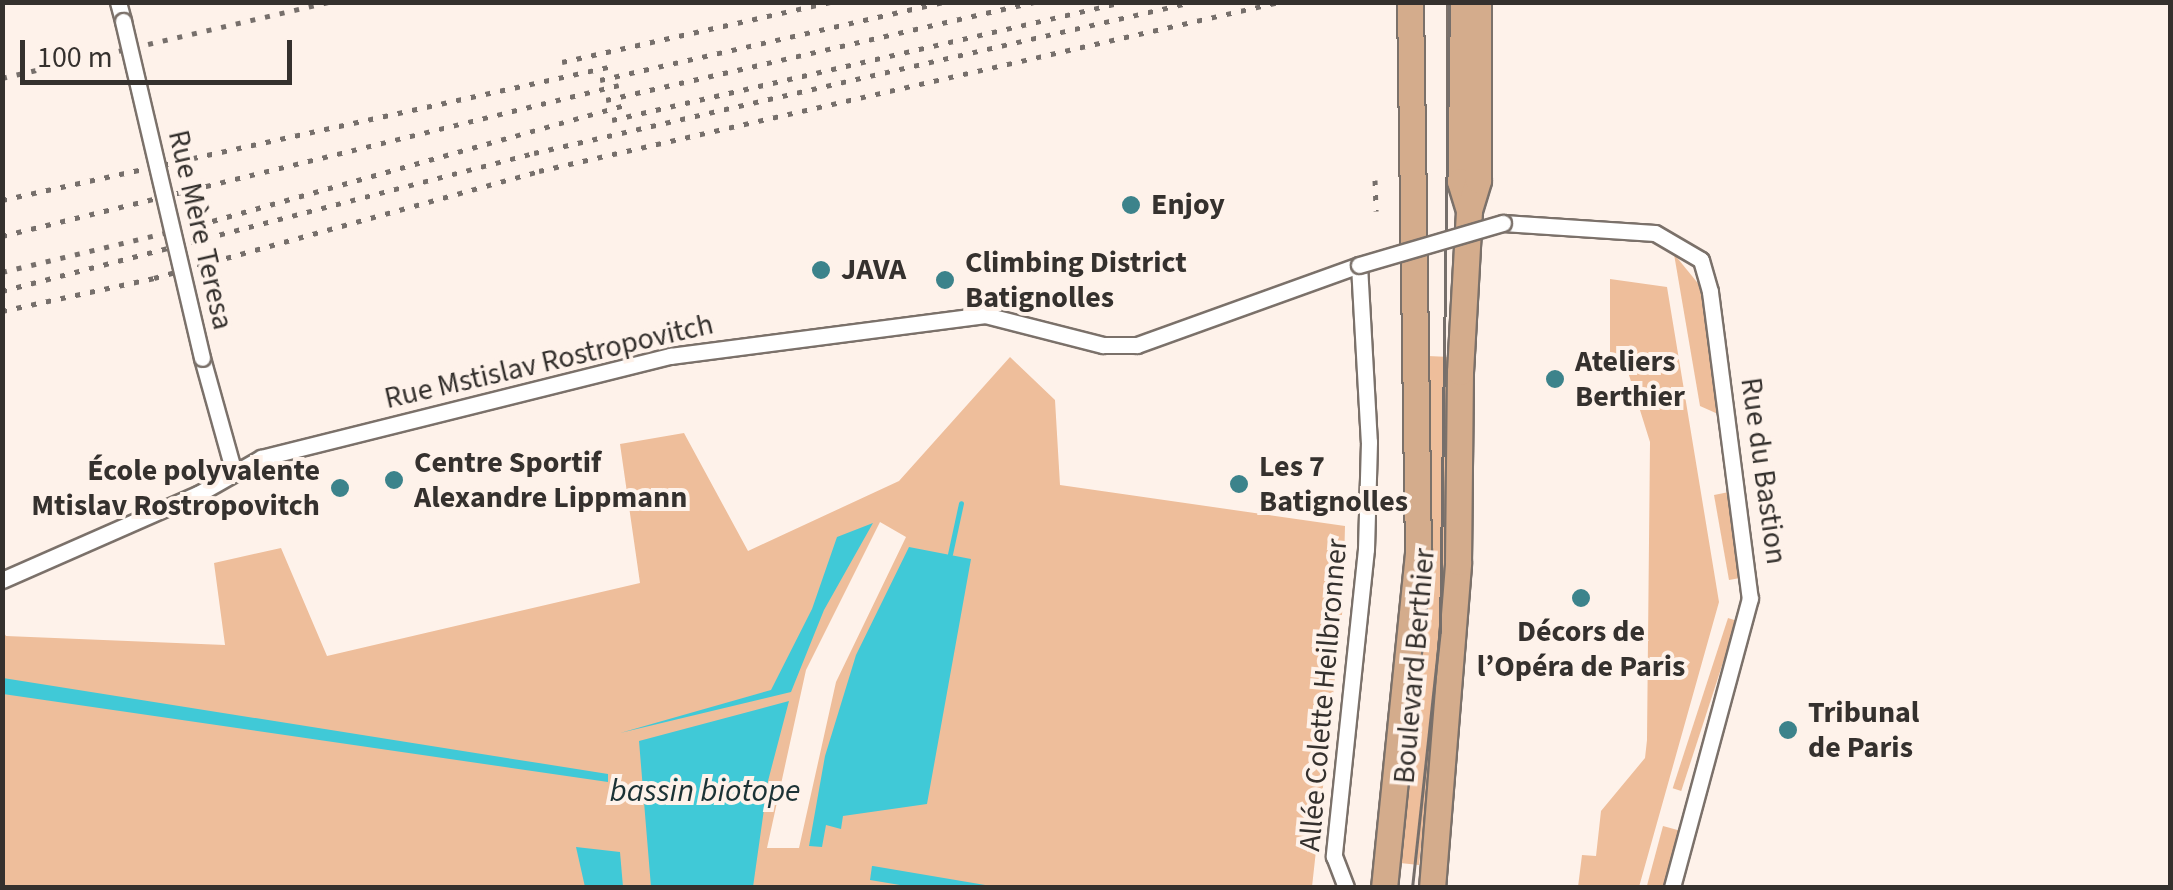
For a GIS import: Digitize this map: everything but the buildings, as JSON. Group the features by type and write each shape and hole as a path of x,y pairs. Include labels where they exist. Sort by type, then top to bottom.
{"main road":[{"name":"Boulevard Berthier","path":"1384,888 1418,553 1410,2"},
{"name":"Boulevard Berthier","path":"1415,224 1427,181 1427,2"},
{"name":"Boulevard Berthier","path":"1460,2 1460,181 1468,210"},
{"name":"Boulevard Berthier","path":"1432,888 1458,562 1468,210 1478,180 1478,2"}],"street":[{"name":"Rue Mère Teresa","path":"118,2 202,358 233,470"},
{"name":"Rue Mstislav Rostropovitch","path":"2,580 198,494 233,470 670,356 986,315 1103,345 1137,345 1359,265 1505,223"},
{"name":"Rue du Bastion","path":"1505,223 1655,234 1701,260 1710,292 1750,598 1672,888"},
{"name":"Allée Colette Heilbronner","path":"1346,888 1334,856 1366,549 1370,442 1359,265"}],"shaded area":[{"path":"1674,254 1701,287 1718,414 1700,406"},
{"path":"1610,279 1667,287 1719,602 1639,887 1578,887 1582,855 1596,856 1601,811 1645,758 1647,740 1650,442 1623,356 1610,356"},
{"path":"1428,356 1450,357 1445,636 1419,865 1400,863 1425,616"},
{"path":"1010,357 1055,400 1060,485 1345,526 1343,605 1312,887 3,887 2,630 6,636 225,645 214,563 281,548 327,656 640,583 620,444 684,433 748,551 899,481","holes":["880,522 906,537 836,682 799,848 767,848 806,670"]},
{"path":"1729,492 1740,578 1729,580 1714,495"},
{"path":"1728,618 1737,621 1681,791 1673,788"},
{"path":"1663,826 1678,830 1663,888 1647,887"}],"water":[{"name":"bassin biotope","path":"873,523 824,610 791,692 620,733 771,690 812,609 837,537"},
{"path":"909,547 971,559 927,804 843,816 841,829 826,825 822,847 809,846 825,756 856,655"},
{"path":"3,678 608,774 608,782 3,694"},
{"name":"bassin biotope","path":"789,701 768,781 753,887 651,887 639,741"},
{"path":"576,847 620,852 623,887 585,887"},
{"path":"872,866 997,887 912,887 870,880"}],"waterway":[{"path":"950,554 961,503"}],"tram line":[{"path":"1412,888 1440,632 1449,2"}],"railway":[{"path":"2,78 328,2"},
{"path":"562,62 831,2"},
{"path":"600,80 943,2"},
{"path":"606,100 1034,2"},
{"path":"612,120 1123,2"},
{"path":"2,291 534,153 1192,2"},
{"path":"2,311 154,278 539,171 1279,2"},
{"path":"2,200 613,66"},
{"path":"2,236 619,85"},
{"path":"2,272 198,225 625,105"},
{"path":"1375,180 1376,211"}],"place":[{"name":"Enjoy","path":"1131,205"},
{"name":"JAVA","path":"821,270"},
{"name":"Climbing District Batignolles","path":"945,280"},
{"name":"Ateliers Berthier","path":"1555,379"},
{"name":"Centre Sportif Alexandre Lippmann","path":"394,480"},
{"name":"Les 7 Batignolles","path":"1239,484"},
{"name":"École polyvalente Mtislav Rostropovitch","path":"340,488"},
{"name":"Décors de l’Opéra de Paris","path":"1581,598"},
{"name":"Tribunal de Paris","path":"1788,730"}]}
